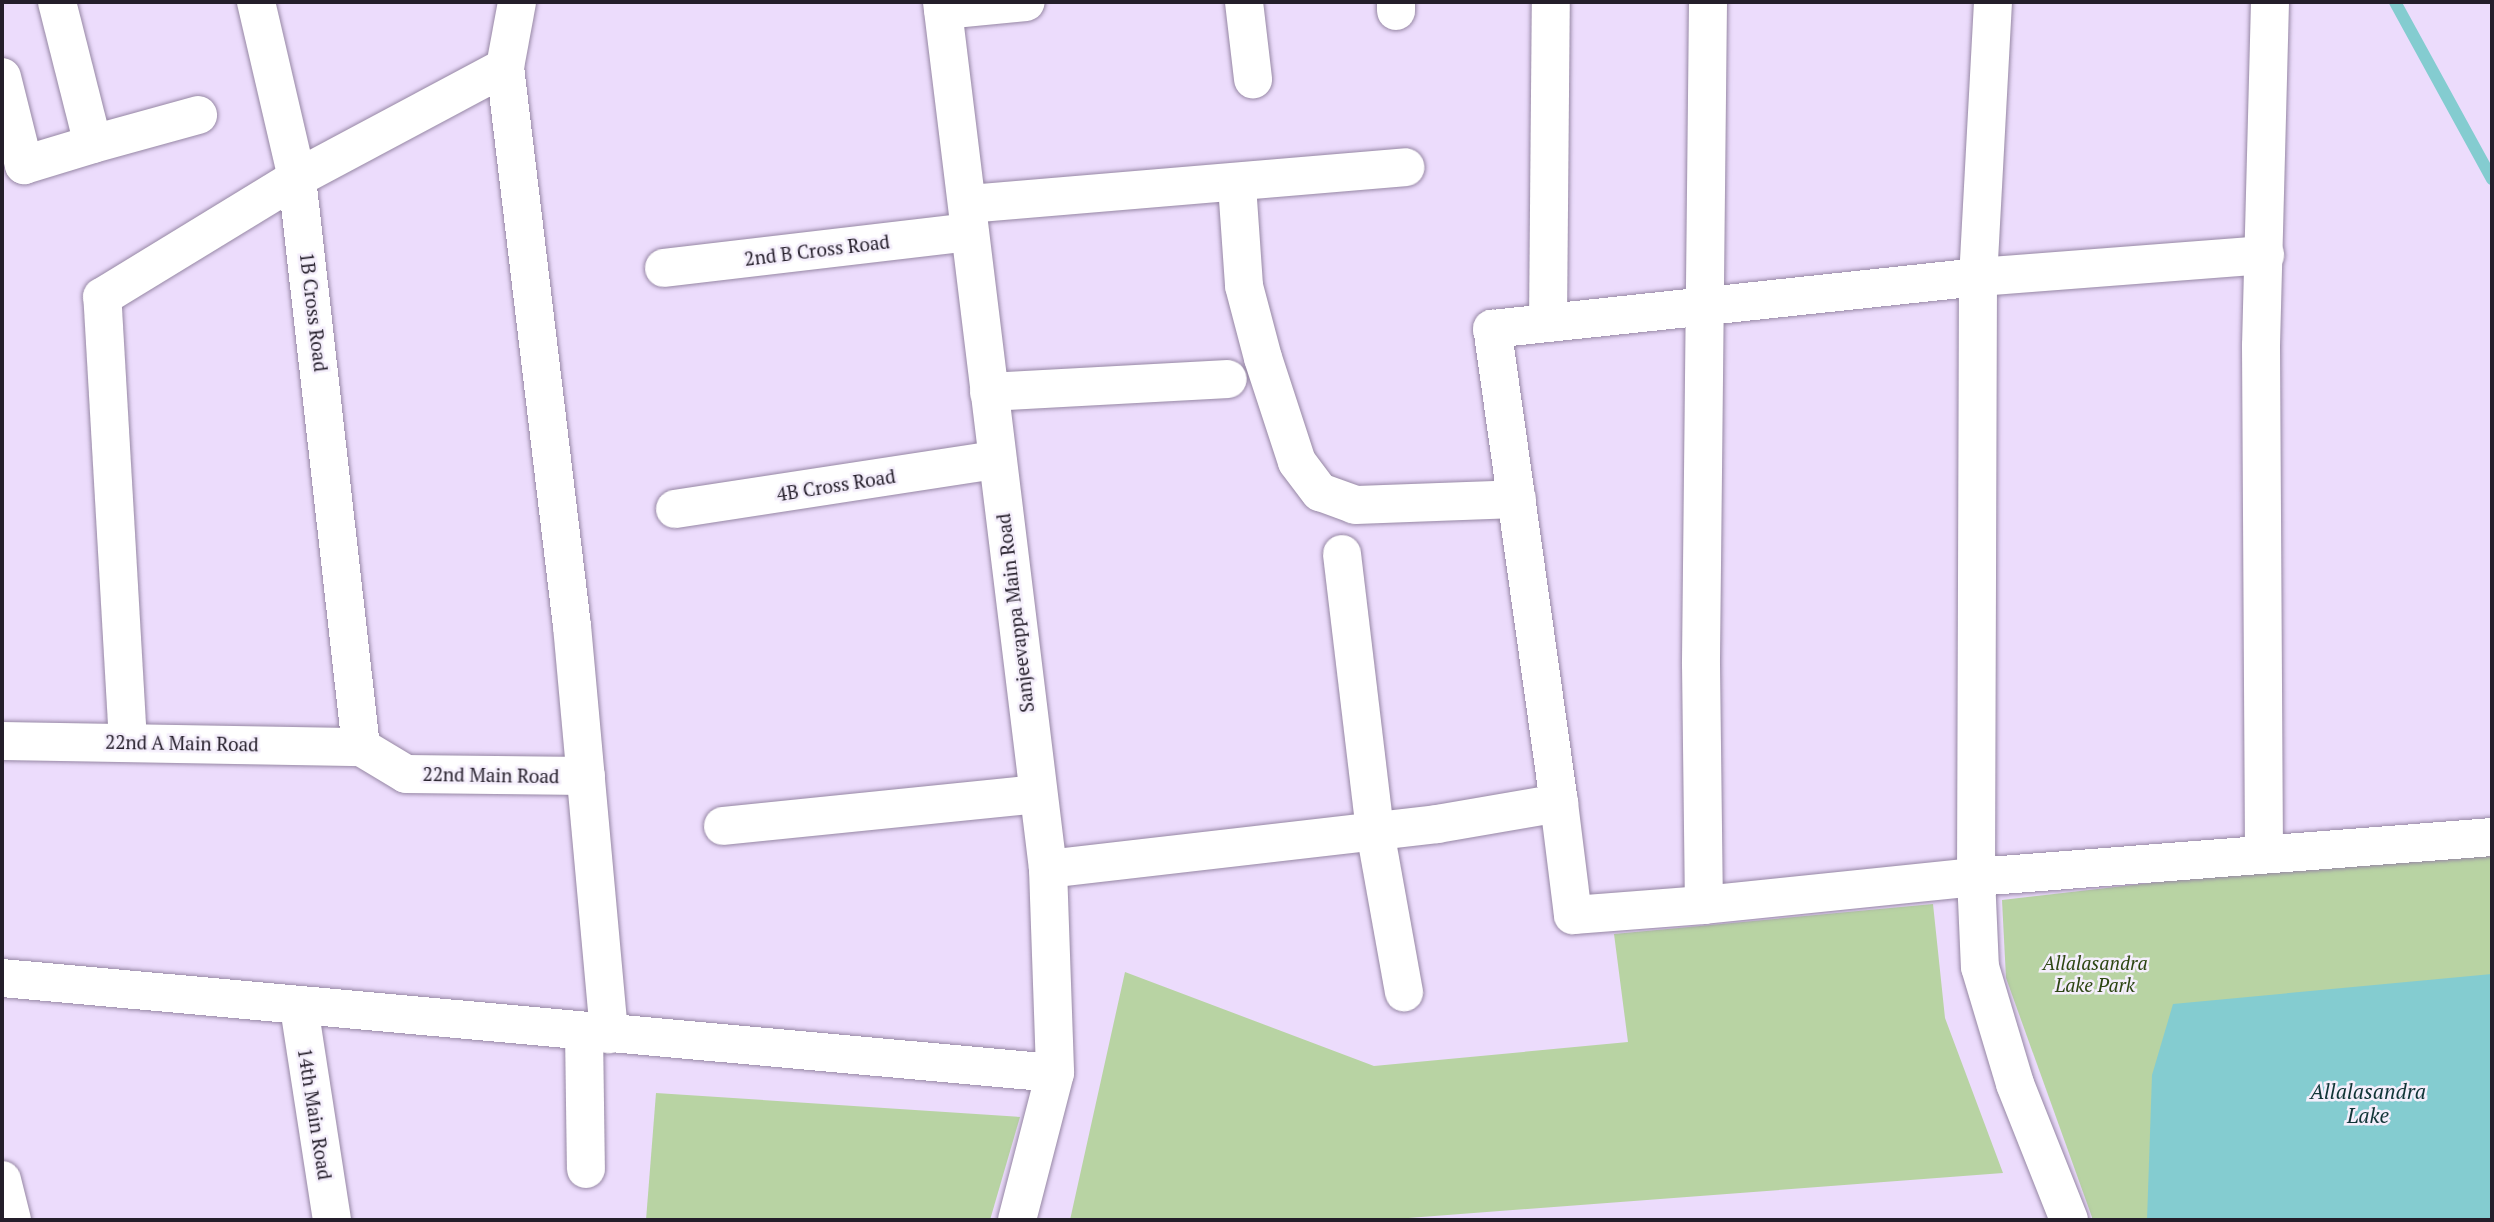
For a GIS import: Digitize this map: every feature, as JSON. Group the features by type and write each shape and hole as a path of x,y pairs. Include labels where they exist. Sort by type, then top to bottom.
{"street":[{"path":"57,2 93,145"},
{"name":"1B Cross Road","path":"256,2 297,178 361,747"},
{"path":"517,2 505,67 572,626 586,776 597,1033 586,1169"},
{"path":"942,6 1026,2"},
{"path":"1244,2 1253,79"},
{"path":"1548,323 1550,2"},
{"path":"1704,905 1704,306 1708,2"},
{"path":"1993,2 1978,277 1976,877 1980,967 2015,1084 2069,1220"},
{"path":"2264,852 2264,255 2270,2"},
{"name":"Sanjeevappa Main Road","path":"942,6 1036,794 1048,869 1055,1073 1017,1220"},
{"path":"128,743 102,297 297,178 505,67"},
{"path":"2,77 24,165 198,115"},
{"name":"2nd B Cross Road","path":"664,268 969,218 1405,167"},
{"path":"1237,185 1244,286 1263,358 1297,461 1320,492 1355,505 1517,499"},
{"path":"2264,255 1978,277 1492,329 1573,915 2264,852 2492,836"},
{"path":"989,392 1228,379"},
{"name":"4B Cross Road","path":"675,509 997,460"},
{"path":"1342,554 1375,831 1404,992"},
{"name":"22nd A Main Road","path":"2,741 361,747"},
{"name":"22nd Main Road","path":"361,747 406,774 586,776"},
{"path":"723,826 1036,794"},
{"path":"1048,869 1375,831 1559,803"},
{"path":"2,978 299,1007 1055,1073"},
{"name":"14th Main Road","path":"299,1007 332,1220"},
{"path":"2,1180 12,1220"}],"green space":[{"name":"Allalasandra Lake Park","path":"2492,844 2492,1220 2093,1220 2006,978 2002,900"},
{"path":"1933,904 1945,1018 2003,1173 1382,1220 1070,1220 1125,972 1374,1066 1628,1042 1614,934"},
{"path":"656,1093 1020,1117 990,1220 646,1220"}],"water":[{"name":"Allalasandra Lake","path":"2492,974 2492,1220 2147,1220 2152,1075 2173,1004"}],"waterway":[{"path":"2395,2 2492,179"}]}
